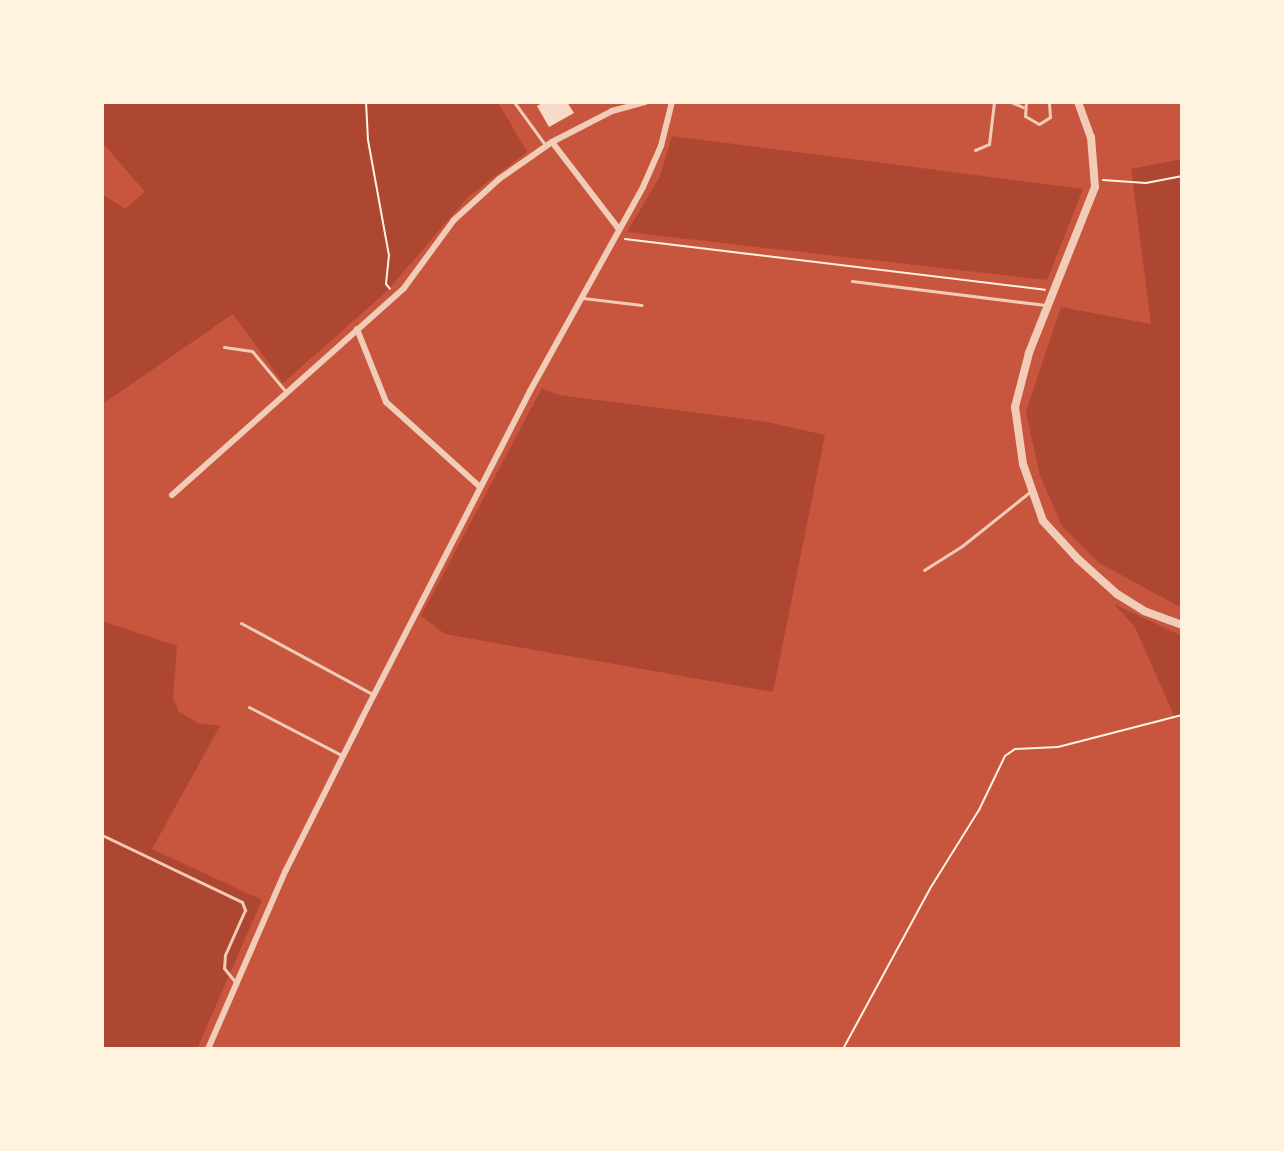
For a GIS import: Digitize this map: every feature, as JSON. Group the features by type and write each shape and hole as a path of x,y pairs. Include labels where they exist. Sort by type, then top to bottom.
{"street":[{"path":"172,495 395,296 454,220 499,179 549,144 612,111 645,102"},
{"path":"208,1049 286,870 343,756 441,569 480,487 618,228 643,187 661,146 672,102"},
{"path":"1078,102 1091,137 1094,181 1029,353 1015,407 1023,464 1043,521 1078,559 1117,594 1144,611 1182,625"},
{"path":"549,144 618,228"},
{"path":"357,329 386,402 480,487"}],"lane":[{"path":"514,102 549,144"},
{"path":"975,150 989,144 994,102"},
{"path":"1011,102 1023,107"},
{"path":"1026,102 1023,107 1027,120 1039,124 1050,117 1049,102"},
{"path":"852,281 1048,305"},
{"path":"581,297 642,306"},
{"path":"224,347 252,351 287,393"},
{"path":"924,570 1033,490"},
{"path":"241,623 374,695"},
{"path":"249,707 343,756"},
{"path":"102,835 229,892 242,902 245,910 225,955 224,968 237,984"}],"path":[{"path":"366,102 368,140 389,255 386,284 395,296"},
{"path":"1094,181 1146,183 1182,176"},
{"path":"614,237 1054,291"},
{"path":"843,1049 932,887 979,810 1005,756 1015,749 1058,747 1182,716"}],"shaded area":[{"path":"102,102 498,102 527,152 468,197 387,291 283,383 233,314 104,403 102,194 125,209 145,192 102,142"},
{"path":"672,136 1083,189 1047,280 627,232 660,176"},
{"path":"1182,159 1182,608 1099,563 1062,526 1040,476 1026,412 1061,307 1151,324 1131,169"},
{"path":"542,388 559,395 767,422 825,435 773,692 445,634 421,616"},
{"path":"1114,604 1182,636 1182,715 1175,718 1135,627"},
{"path":"102,621 177,646 173,698 179,712 198,723 220,726 152,849 262,900 197,1049 102,1049"}],"building":[{"path":"544,102 567,102 574,113 549,127 537,106"}]}
